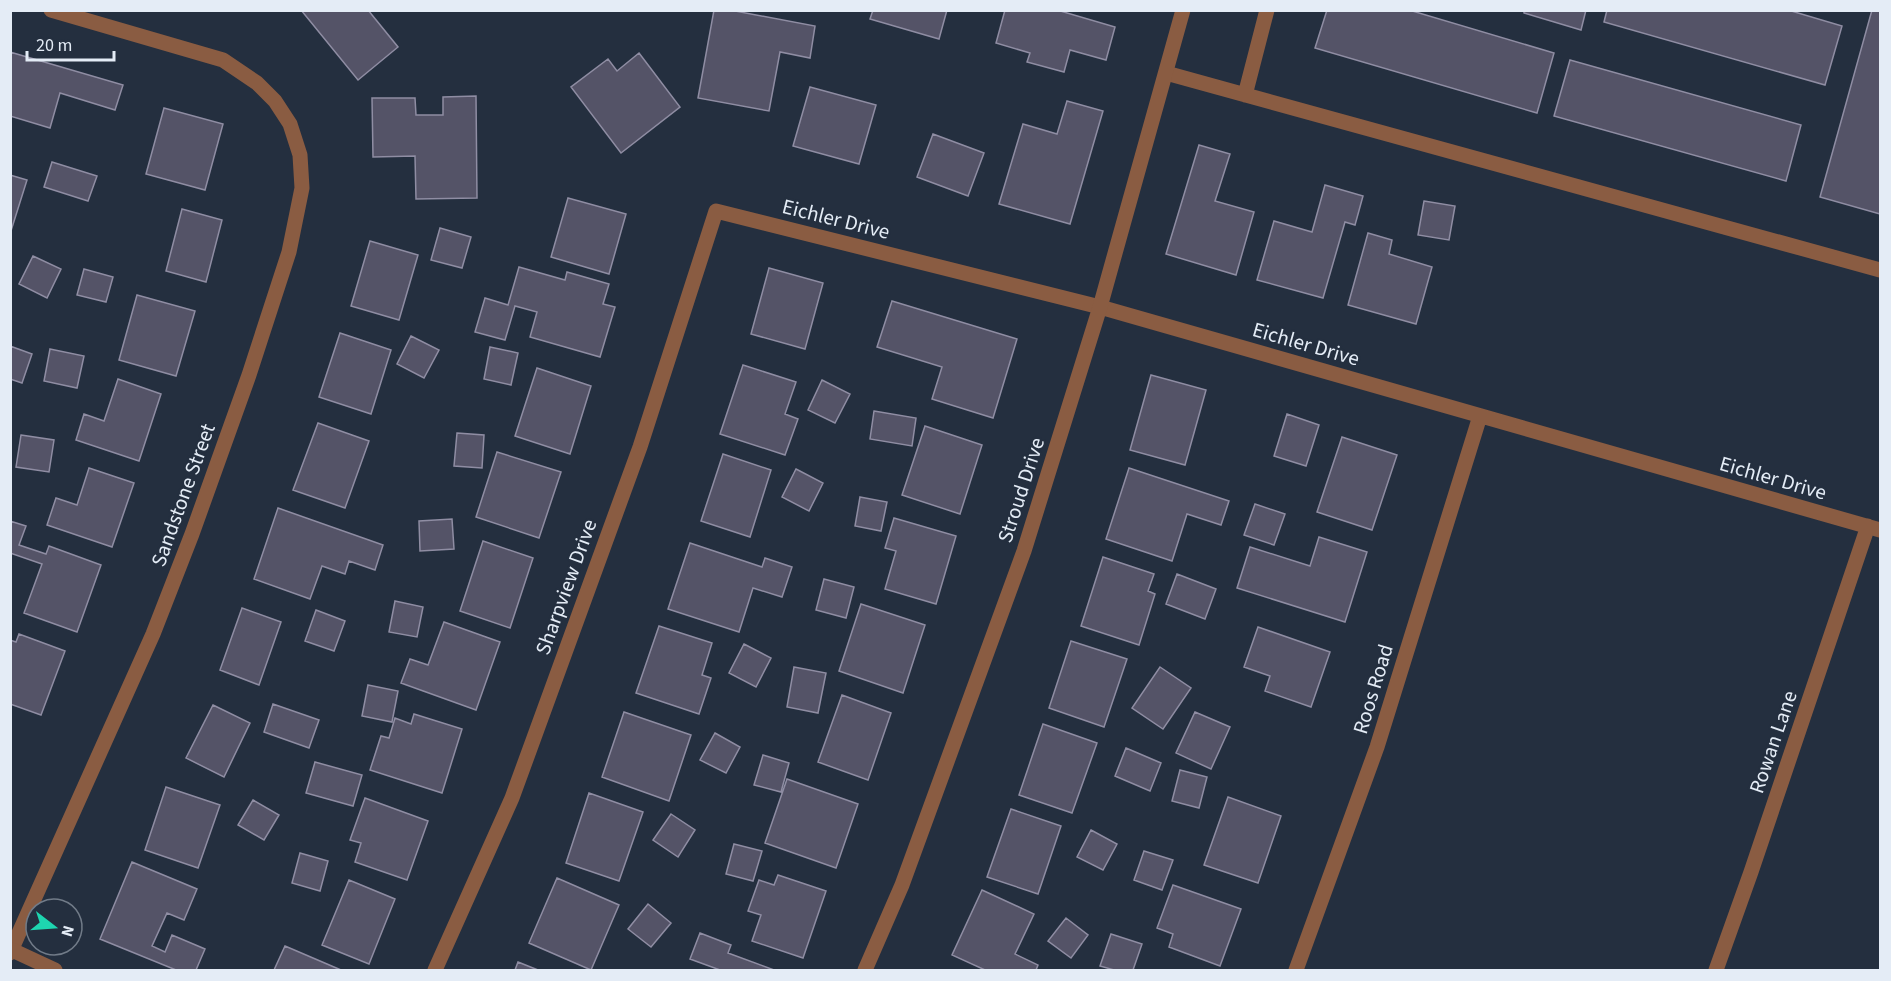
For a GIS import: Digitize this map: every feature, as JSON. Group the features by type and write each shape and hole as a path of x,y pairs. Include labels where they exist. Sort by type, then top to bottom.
{"street":[{"name":"Sandstone Street","path":"11,951 153,634 192,534 245,386 291,242 302,188 300,155 290,124 275,101 257,82 223,60 51,10"},
{"name":"Stroud Drive","path":"865,970 902,885 1020,562 1100,307 1183,10"},
{"path":"1245,95 1267,10"},
{"path":"1166,73 1881,270"},
{"name":"Eichler Drive","path":"716,211 1100,307 1874,528"},
{"name":"Sharpview Drive","path":"435,970 512,798 640,447 716,211"},
{"name":"Roos Road","path":"1296,970 1377,747 1480,416"},
{"name":"Rowan Lane","path":"1716,970 1874,528"},
{"path":"11,951 55,970"}],"building":[{"path":"301,10 368,10 398,47 358,80"},
{"path":"714,10 730,10 815,26 810,58 780,52 769,111 698,98"},
{"path":"873,10 947,10 939,39 870,19"},
{"path":"1005,10 1057,10 1115,27 1106,60 1070,50 1064,72 1027,62 1030,53 996,43"},
{"path":"1327,10 1409,10 1554,53 1537,113 1315,48"},
{"path":"1524,10 1586,10 1581,30 1524,13"},
{"path":"1607,10 1788,10 1842,26 1825,85 1604,22"},
{"path":"1872,10 1880,10 1880,214 1820,197"},
{"path":"10,52 123,85 115,110 60,93 50,128 10,116"},
{"path":"639,53 680,107 621,153 571,87 608,59 617,71"},
{"path":"1570,60 1801,125 1786,181 1554,116"},
{"path":"810,87 876,105 859,164 793,146"},
{"path":"476,96 477,198 416,199 415,156 373,157 372,98 415,98 416,115 443,115 443,97"},
{"path":"1067,101 1103,111 1070,224 999,204 1023,124 1057,134"},
{"path":"164,108 223,124 205,190 146,174"},
{"path":"933,134 984,153 968,196 917,177"},
{"path":"1199,145 1230,154 1215,201 1254,212 1236,275 1166,254"},
{"path":"52,162 97,176 88,201 44,187"},
{"path":"10,175 27,180 10,234"},
{"path":"1325,185 1363,196 1355,225 1345,222 1323,298 1257,280 1274,221 1312,232"},
{"path":"568,198 626,214 609,274 551,257"},
{"path":"1424,201 1455,206 1449,240 1418,235"},
{"path":"182,209 222,220 206,282 166,271"},
{"path":"440,228 471,237 462,268 431,260"},
{"path":"1368,233 1392,240 1389,254 1432,267 1416,324 1348,305"},
{"path":"370,241 418,255 399,320 351,306"},
{"path":"33,256 61,269 47,298 19,284"},
{"path":"519,267 565,280 567,272 609,284 603,304 615,307 600,357 530,337 537,312 515,306 505,340 475,332 485,298 508,305"},
{"path":"769,268 823,283 805,349 751,334"},
{"path":"84,269 113,277 106,302 77,295"},
{"path":"137,295 195,311 176,376 119,360"},
{"path":"892,301 1017,339 993,418 932,399 942,367 877,347"},
{"path":"340,333 391,350 371,414 319,397"},
{"path":"411,336 439,350 424,378 397,364"},
{"path":"10,346 32,354 22,383 10,379"},
{"path":"490,347 518,353 511,385 484,379"},
{"path":"50,349 84,356 77,388 44,381"},
{"path":"743,365 796,382 785,414 798,419 785,455 720,434"},
{"path":"537,368 591,386 570,454 515,436"},
{"path":"1151,375 1206,390 1185,465 1130,450"},
{"path":"118,379 161,394 139,461 76,440 84,414 104,421"},
{"path":"822,380 850,394 835,423 808,410"},
{"path":"874,411 916,418 912,446 870,439"},
{"path":"1287,414 1319,425 1306,466 1274,456"},
{"path":"318,423 369,441 345,508 293,490"},
{"path":"925,426 982,445 960,514 902,495"},
{"path":"457,433 484,435 482,468 454,466"},
{"path":"21,435 54,440 49,472 16,467"},
{"path":"1342,437 1397,455 1372,530 1317,512"},
{"path":"497,452 561,472 539,538 476,517"},
{"path":"723,454 771,470 750,537 701,521"},
{"path":"89,468 134,483 112,547 47,525 56,498 77,505"},
{"path":"1129,468 1229,501 1221,525 1187,514 1172,561 1106,539"},
{"path":"796,469 823,483 809,511 782,497"},
{"path":"860,497 887,502 881,531 855,526"},
{"path":"1255,504 1285,514 1274,545 1244,535"},
{"path":"278,508 383,545 375,570 349,561 345,574 322,566 310,599 254,579"},
{"path":"894,518 956,536 936,604 885,589 896,551 885,548"},
{"path":"452,519 454,549 420,551 419,521"},
{"path":"10,521 26,526 19,545 46,554 49,546 101,565 77,632 24,613 42,564 10,553"},
{"path":"1319,537 1367,552 1345,622 1237,588 1250,547 1310,566"},
{"path":"483,541 533,558 510,628 460,611"},
{"path":"690,543 762,567 765,558 792,567 782,597 753,588 739,632 668,609"},
{"path":"1103,557 1154,574 1148,591 1155,594 1139,645 1081,626"},
{"path":"1177,574 1216,589 1205,619 1166,604"},
{"path":"824,579 854,587 846,618 816,610"},
{"path":"395,601 423,607 417,637 389,632"},
{"path":"861,604 925,625 903,693 839,671"},
{"path":"242,608 281,622 259,685 220,670"},
{"path":"316,610 345,621 334,651 305,641"},
{"path":"444,622 500,642 476,710 401,683 410,659 428,665"},
{"path":"659,626 712,643 702,675 711,678 699,714 636,693"},
{"path":"1258,627 1330,652 1311,707 1265,691 1270,676 1244,667"},
{"path":"19,634 65,651 41,715 10,704 10,640 16,642"},
{"path":"1071,641 1127,659 1104,727 1049,708"},
{"path":"744,644 771,658 756,687 729,673"},
{"path":"794,667 826,673 818,713 787,707"},
{"path":"1160,667 1191,688 1163,729 1132,708"},
{"path":"368,685 398,691 392,722 362,716"},
{"path":"842,695 891,713 868,780 818,762"},
{"path":"273,704 319,720 309,748 264,732"},
{"path":"213,705 250,723 224,777 186,758"},
{"path":"624,712 691,735 669,801 602,777"},
{"path":"1195,712 1230,727 1211,769 1176,753"},
{"path":"414,714 462,729 442,793 370,770 381,736 389,738 395,718 411,724"},
{"path":"1043,724 1097,743 1072,813 1019,795"},
{"path":"715,733 740,747 726,773 700,760"},
{"path":"1126,748 1161,763 1150,791 1115,776"},
{"path":"763,755 789,763 781,792 754,785"},
{"path":"315,762 362,775 353,806 306,793"},
{"path":"1180,770 1207,777 1199,808 1172,801"},
{"path":"787,779 858,804 836,868 765,843"},
{"path":"166,787 220,805 198,868 145,850"},
{"path":"589,793 643,812 619,881 566,863"},
{"path":"1228,797 1281,816 1258,883 1204,865"},
{"path":"365,798 428,821 407,880 355,862 361,843 350,840"},
{"path":"253,800 279,815 264,840 238,825"},
{"path":"1011,809 1061,826 1038,894 987,877"},
{"path":"671,814 695,830 678,857 653,840"},
{"path":"1091,830 1117,844 1103,870 1077,857"},
{"path":"734,844 762,851 753,881 726,874"},
{"path":"1144,851 1173,860 1162,890 1134,880"},
{"path":"300,853 328,861 320,891 292,883"},
{"path":"132,862 197,889 184,920 167,913 152,946 165,952 172,935 205,949 196,970 176,970 100,939"},
{"path":"778,875 826,891 803,958 752,941 761,915 748,911 759,880 774,885"},
{"path":"557,878 619,905 591,970 529,943"},
{"path":"349,880 395,899 369,964 322,945"},
{"path":"1173,885 1241,909 1220,966 1169,947 1173,934 1157,928"},
{"path":"982,890 1034,914 1015,954 1038,965 1036,970 985,970 952,955"},
{"path":"648,904 671,923 651,947 628,929"},
{"path":"1066,918 1088,935 1071,958 1048,941"},
{"path":"700,933 731,945 728,953 774,970 720,970 690,959"},
{"path":"1111,934 1142,944 1133,970 1114,970 1100,966"},
{"path":"285,946 341,970 274,970"},
{"path":"518,962 538,970 515,970"}]}
